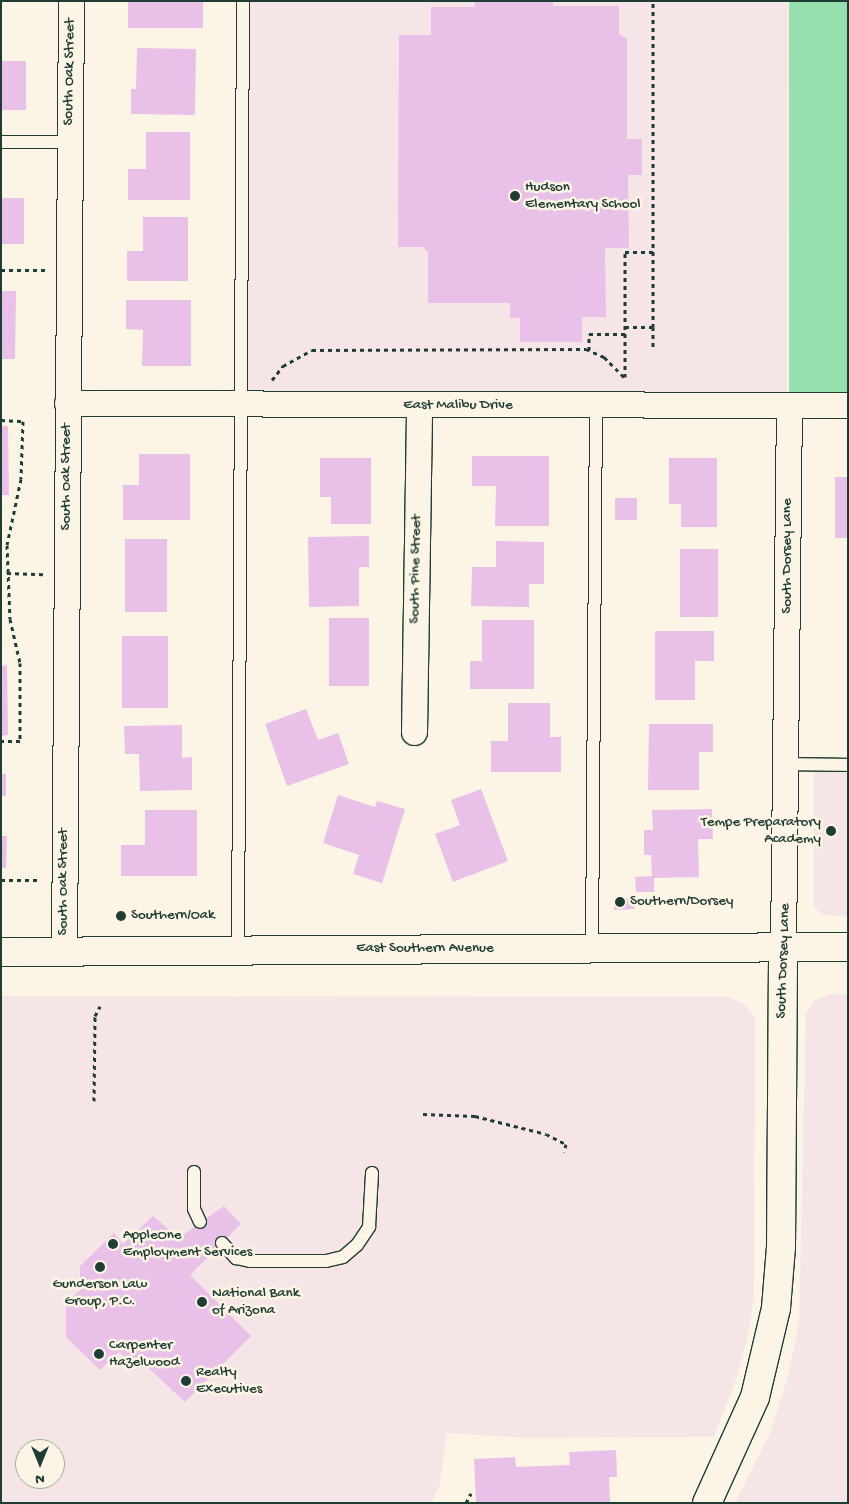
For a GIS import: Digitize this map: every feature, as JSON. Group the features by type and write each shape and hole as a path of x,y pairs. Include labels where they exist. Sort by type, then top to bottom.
{"main road":[{"name":"East Southern Avenue","path":"1,952 848,947"},
{"name":"South Dorsey Lane","path":"707,1503 755,1397 776,1308 781,1247 783,948"}],"street":[{"name":"South Oak Street","path":"64,952 71,1"},
{"name":"East Malibu Drive","path":"67,404 419,406 848,405"},
{"name":"South Pine Street","path":"414,732 419,406"},
{"name":"South Dorsey Lane","path":"783,948 787,764 789,406"}],"lane":[{"path":"238,951 244,1"},
{"path":"1,142 70,142"},
{"path":"592,948 596,406"},
{"path":"787,764 848,765"},
{"path":"194,1172 194,1209 200,1222"},
{"path":"222,1243 236,1258 250,1261 326,1261 343,1257 357,1245 369,1227 372,1173"}],"path":[{"path":"653,1 653,350"},
{"path":"270,383 283,366 312,350 589,350 604,357 625,378 625,252 653,252"},
{"path":"1,270 46,270"},
{"path":"625,327 653,327"},
{"path":"589,350 589,334 625,334"},
{"path":"1,420 23,420 21,479 7,545 10,619 20,663 20,741 1,741"},
{"path":"7,573 44,574"},
{"path":"1,880 40,880"},
{"path":"94,1101 95,1016 100,1006"},
{"path":"423,1114 475,1116 546,1134 566,1144 564,1152"},
{"path":"466,1503 471,1494"}],"shaded area":[{"name":"Hudson Elementary School","path":"244,1 788,1 787,392 242,391"},
{"name":"Tempe Preparatory Academy","path":"814,765 848,765 848,917 821,914 814,907"},
{"path":"830,994 848,994 848,1503 735,1503 771,1431 788,1376 799,1323 806,1013 814,1001"},
{"path":"1,996 729,997 745,1005 755,1018 754,1295 748,1335 738,1374 714,1437 526,1438 447,1433 440,1484 431,1503 1,1503"}],"green space":[{"path":"789,1 848,1 848,405 789,406"}],"building":[{"path":"128,1 203,1 203,28 128,28"},
{"path":"475,1 553,1 553,6 619,6 619,34 627,39 627,139 642,139 642,175 628,175 629,248 605,248 606,317 582,317 582,342 520,342 520,318 510,318 510,303 428,303 428,251 425,251 425,247 398,247 399,35 431,35 431,7 475,7"},
{"path":"137,48 196,49 195,115 131,114 131,89 136,89"},
{"path":"1,61 26,61 26,110 1,110"},
{"path":"146,132 190,132 190,200 128,200 128,169 146,169"},
{"path":"1,198 24,198 24,244 1,244"},
{"path":"143,217 188,217 188,281 127,281 127,251 143,251"},
{"path":"1,291 16,291 15,359 1,359"},
{"path":"126,300 191,300 191,366 142,366 143,330 126,329"},
{"path":"1,426 8,426 9,495 1,495"},
{"path":"139,454 190,454 190,520 123,520 123,485 139,485"},
{"path":"472,456 549,456 549,526 495,526 496,486 472,486"},
{"path":"320,458 371,458 371,524 331,524 331,497 320,497"},
{"path":"669,458 717,458 717,527 681,527 681,504 669,504"},
{"path":"835,477 848,477 848,538 835,538"},
{"path":"615,498 637,498 637,520 615,520"},
{"path":"369,536 369,567 359,567 359,606 309,607 308,537"},
{"path":"125,539 167,539 167,612 125,612"},
{"path":"496,541 544,542 544,584 529,584 529,607 471,606 472,567 496,567"},
{"path":"680,549 718,549 718,617 680,617"},
{"path":"329,618 369,618 369,686 329,686"},
{"path":"482,620 534,620 534,689 470,689 470,661 482,661"},
{"path":"655,631 714,631 714,661 695,661 695,700 655,700"},
{"path":"122,636 168,636 168,708 122,708"},
{"path":"7,665 8,735 1,736 1,666"},
{"path":"508,703 550,703 550,737 561,737 561,772 491,772 491,741 508,741"},
{"path":"306,709 318,740 338,733 349,764 287,786 265,724"},
{"path":"649,724 713,724 713,752 699,752 699,790 648,790"},
{"path":"182,725 182,758 192,757 192,790 140,791 139,754 125,754 124,726"},
{"path":"1,774 6,774 6,796 1,796"},
{"path":"481,789 508,861 453,882 435,834 460,825 451,800"},
{"path":"338,795 375,807 377,801 405,809 382,883 353,874 359,855 323,843"},
{"path":"712,809 713,839 698,839 699,877 654,878 654,892 636,892 635,877 652,876 651,855 644,855 644,830 653,830 652,810"},
{"path":"145,810 197,810 197,876 121,876 121,845 145,845"},
{"path":"1,836 7,836 6,868 1,868"},
{"path":"634,898 634,909 614,910 614,899"},
{"path":"224,1206 241,1224 190,1275 251,1336 185,1402 141,1361 134,1367 119,1352 100,1370 66,1337 66,1304 80,1290 80,1266 114,1233 123,1244 153,1216 179,1238"},
{"path":"616,1450 617,1477 609,1477 610,1503 476,1503 474,1459 515,1457 516,1467 570,1465 569,1452"}],"place":[{"name":"Hudson Elementary School","path":"515,196"},
{"name":"Tempe Preparatory Academy","path":"831,831"},
{"name":"Southern/Dorsey","path":"620,902"},
{"name":"Southern/Oak","path":"121,916"},
{"name":"AppleOne Employment Services","path":"113,1244"},
{"name":"Gunderson Law Group, P.C.","path":"100,1267"},
{"name":"National Bank of Arizona","path":"202,1302"},
{"name":"Carpenter Hazelwood","path":"99,1354"},
{"name":"Realty Executives","path":"186,1381"}]}
